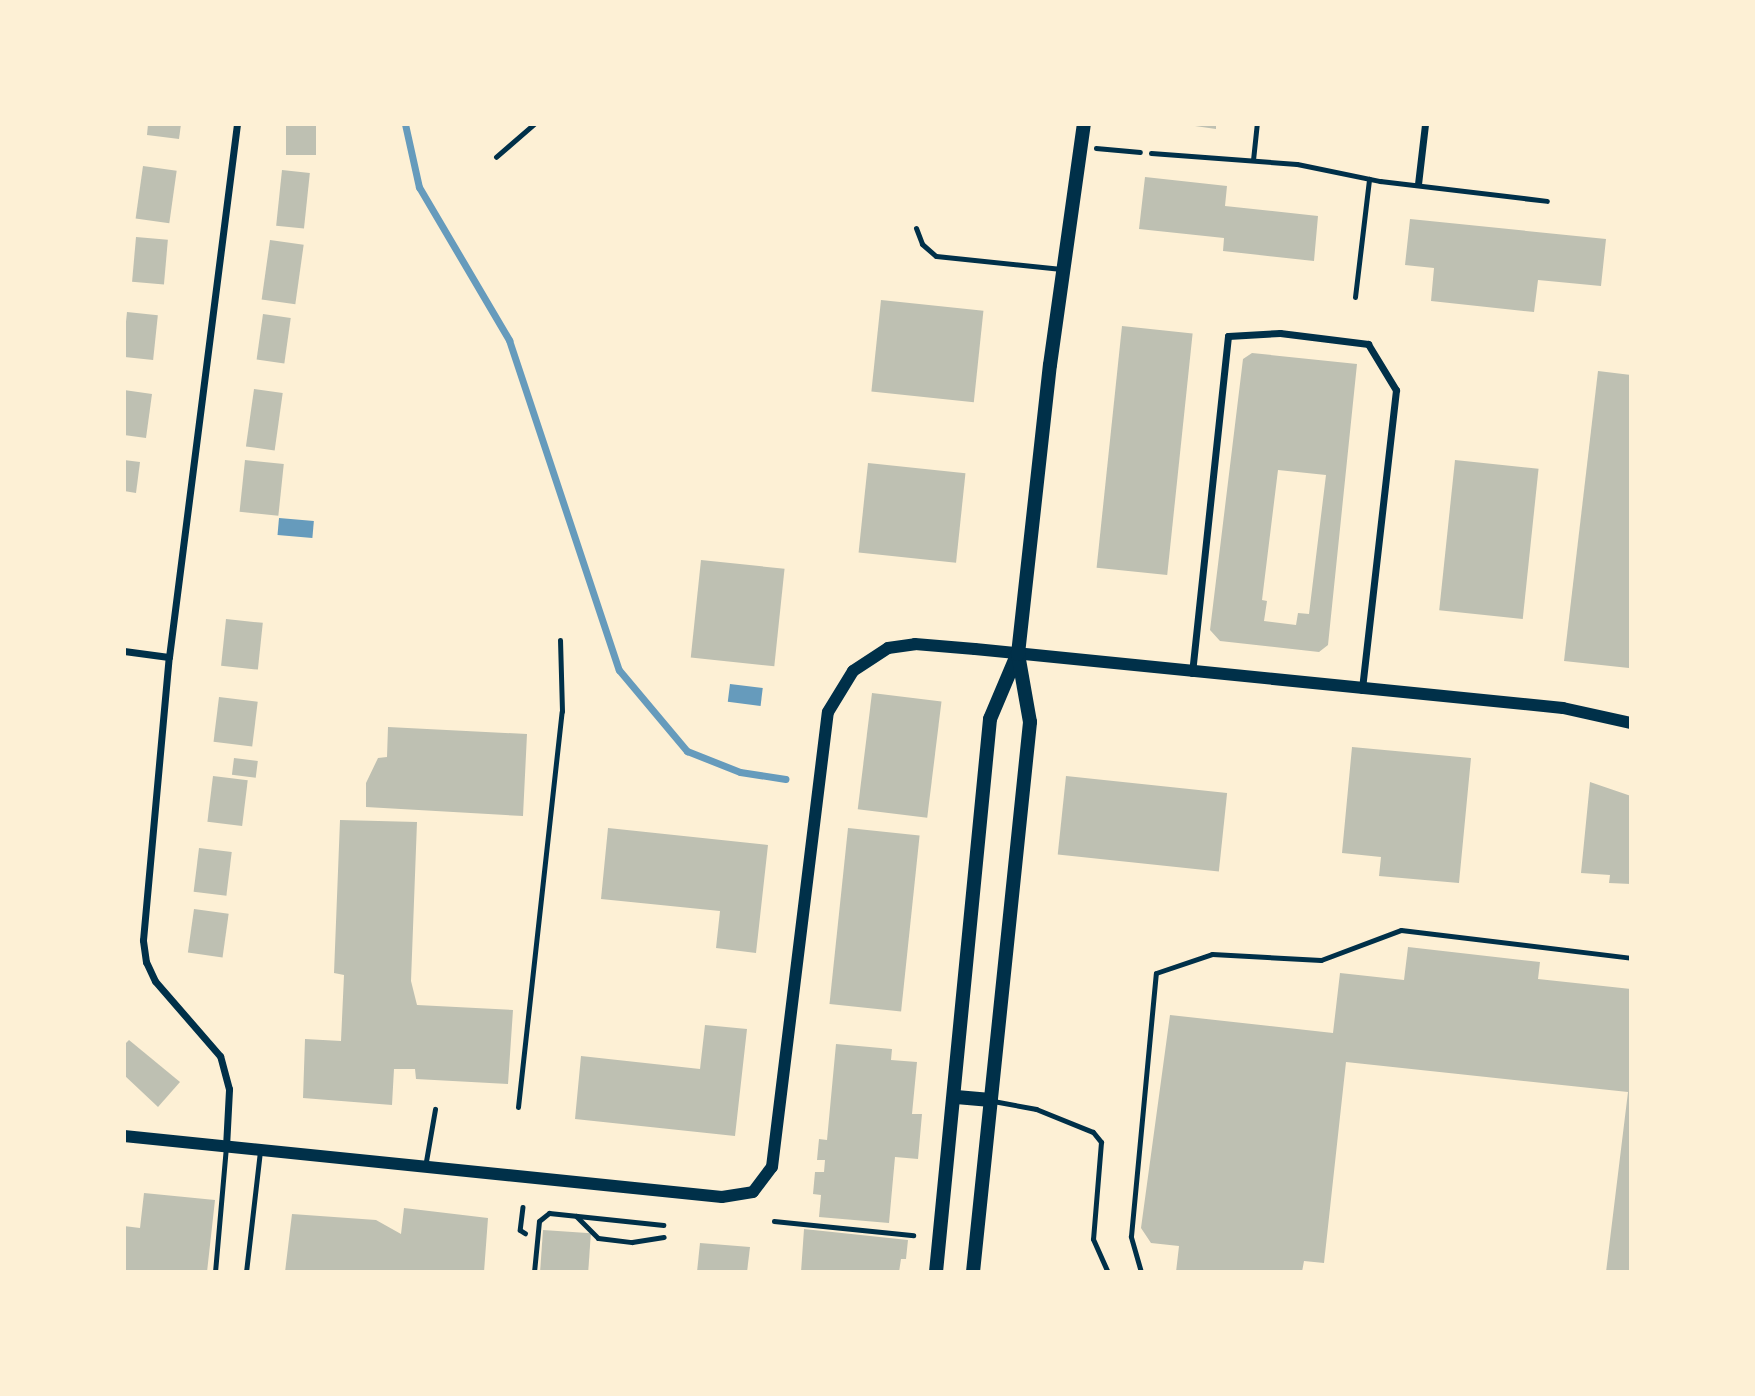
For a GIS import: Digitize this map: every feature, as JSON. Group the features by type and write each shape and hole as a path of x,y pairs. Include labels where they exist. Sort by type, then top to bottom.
{"main road":[{"path":"936,1272 956,1097 990,719 1018,654 1084,124"},
{"path":"973,1272 1030,722 1018,654"},
{"path":"956,1097 991,1100"}],"street":[{"path":"226,1147 229,1089 220,1056 155,981 144,953 169,657 237,124"},
{"path":"1418,184 1425,124"},
{"path":"1192,673 1228,336 1280,333 1368,344 1396,390 1362,691"},
{"path":"124,1136 260,1152 722,1197 745,1195 759,1187 774,1159 824,732 834,696 865,661 900,645 1018,654 1362,691 1563,708 1631,723"},
{"path":"124,651 169,657"}],"lane":[{"path":"1253,160 1257,124"},
{"path":"1151,153 1253,160 1369,179 1547,201"},
{"path":"1355,297 1369,179"},
{"path":"916,228 922,244 936,256 1064,270"},
{"path":"518,1107 562,711 560,640"},
{"path":"1141,1272 1131,1236 1156,973 1212,954 1321,960 1401,930 1631,958"},
{"path":"991,1100 1036,1109 1093,1132 1101,1142 1093,1239 1108,1272"},
{"path":"425,1167 435,1109"},
{"path":"215,1272 226,1147"},
{"path":"246,1272 260,1152"},
{"path":"534,1272 539,1221 549,1213 663,1226"},
{"path":"575,1215 598,1238 632,1242 664,1237"}],"path":[{"path":"496,157 534,124"},
{"path":"1082,146 1151,153"},
{"path":"774,1221 913,1234"}],"water":[{"path":"279,518 314,521 312,538 278,535"},
{"path":"730,684 763,688 761,706 728,702"}],"building":[{"path":"148,124 181,124 179,139 147,135"},
{"path":"286,124 316,124 316,155 286,155"},
{"path":"1181,124 1216,124 1216,129"},
{"path":"143,166 177,171 169,223 136,218"},
{"path":"282,170 310,173 304,229 276,226"},
{"path":"1145,177 1227,186 1225,206 1318,216 1314,261 1223,251 1224,238 1139,229"},
{"path":"1410,219 1606,239 1601,286 1538,280 1534,312 1431,301 1434,268 1405,265"},
{"path":"136,237 168,240 164,285 132,282"},
{"path":"270,240 304,245 295,304 262,299"},
{"path":"881,300 983,311 974,402 871,391"},
{"path":"127,312 158,315 153,360 124,357"},
{"path":"263,314 291,318 284,363 257,360"},
{"path":"1122,326 1193,333 1167,575 1097,568"},
{"path":"1252,353 1357,364 1328,645 1319,652 1220,641 1210,630 1243,359","holes":["1278,470 1326,475 1309,614 1298,613 1296,625 1264,621 1267,601 1262,600"]},
{"path":"1598,371 1631,375 1629,668 1564,661"},
{"path":"254,389 283,393 275,450 246,446"},
{"path":"124,390 152,394 146,438 124,435"},
{"path":"124,460 140,462 136,493 124,491"},
{"path":"245,460 284,464 278,516 240,512"},
{"path":"1455,460 1539,469 1523,619 1439,610"},
{"path":"868,463 965,473 956,563 859,553"},
{"path":"701,560 785,569 774,666 691,657"},
{"path":"226,619 263,623 258,670 221,666"},
{"path":"872,693 941,702 927,818 858,809"},
{"path":"219,697 258,702 252,746 214,742"},
{"path":"388,727 527,734 523,816 366,807 366,783 378,758 387,757"},
{"path":"1352,747 1471,758 1459,883 1379,876 1381,857 1342,853"},
{"path":"234,758 258,761 256,778 232,775"},
{"path":"213,776 248,780 242,826 207,822"},
{"path":"1066,776 1227,793 1219,872 1058,855"},
{"path":"1590,782 1631,796 1631,884 1609,883 1610,875 1581,873"},
{"path":"340,820 417,822 411,981 417,1005 513,1010 508,1084 416,1079 415,1069 394,1069 392,1105 303,1098 305,1039 341,1041 344,975 334,973"},
{"path":"608,828 768,845 756,953 716,948 720,911 601,899"},
{"path":"848,828 920,836 901,1012 829,1004"},
{"path":"199,848 232,852 226,896 194,892"},
{"path":"194,909 229,914 223,957 188,953"},
{"path":"1408,947 1540,962 1538,979 1631,989 1631,1272 1606,1272 1628,1092 1346,1062 1324,1263 1304,1261 1302,1272 1176,1272 1179,1246 1151,1243 1141,1228 1170,1015 1333,1033 1340,973 1404,980"},
{"path":"705,1025 747,1029 735,1136 575,1119 581,1056 700,1069"},
{"path":"129,1040 180,1082 158,1107 124,1075 124,1045"},
{"path":"836,1044 892,1049 891,1060 917,1062 912,1114 922,1114 918,1159 895,1157 889,1223 819,1217 821,1195 813,1194 815,1172 824,1172 825,1160 817,1160 819,1139 827,1140"},
{"path":"144,1193 215,1200 207,1272 124,1272 124,1226 140,1228"},
{"path":"404,1208 488,1218 484,1272 285,1272 292,1214 376,1220 401,1234"},
{"path":"804,1229 908,1240 906,1259 901,1259 899,1272 801,1272"},
{"path":"543,1230 591,1233 588,1272 540,1272"},
{"path":"700,1243 750,1247 747,1272 697,1272"}],"waterway":[{"path":"405,124 419,187 509,340 619,670 687,751 740,772 785,779"}]}
